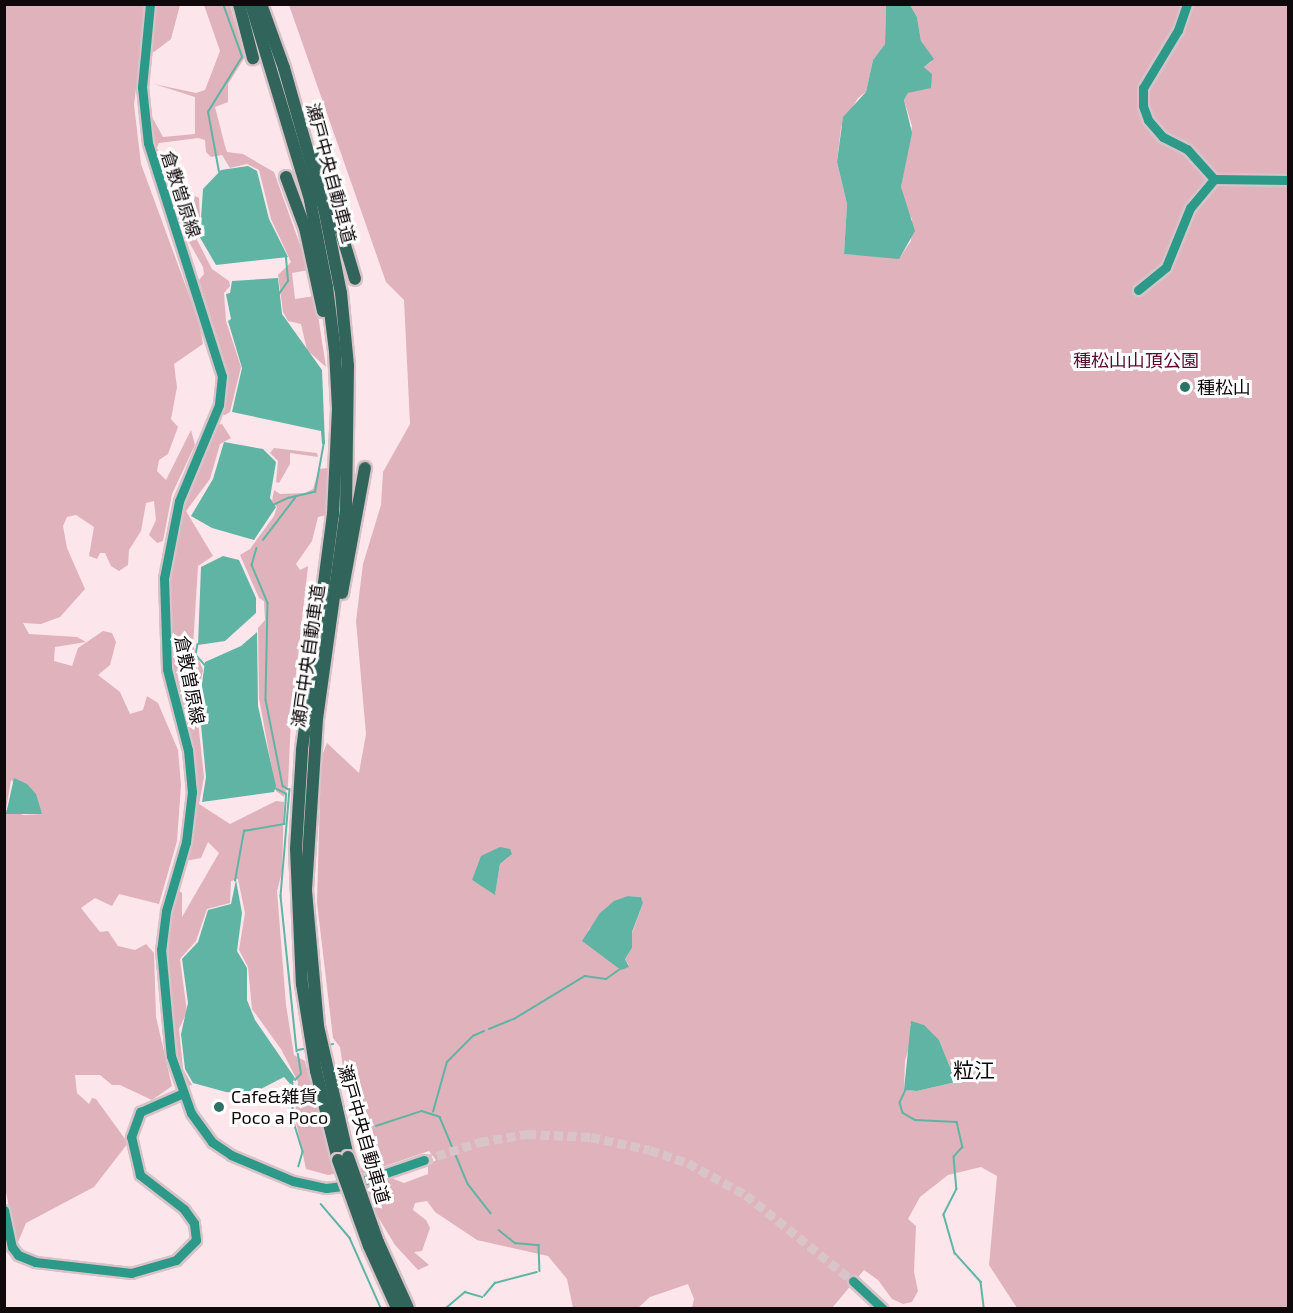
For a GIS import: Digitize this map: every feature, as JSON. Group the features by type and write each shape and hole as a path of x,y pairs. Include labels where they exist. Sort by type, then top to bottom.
{"highway":[{"path":"239,4 253,58"},
{"name":"瀬戸中央自動車道","path":"250,4 310,200 327,287 336,377 333,514 302,751 296,849 302,984 316,1071 369,1246 397,1308"},
{"name":"瀬戸中央自動車道","path":"261,4 284,68 324,208 345,327 349,470 309,793 306,891 318,1026 343,1159 408,1308"},
{"path":"284,68 316,148 355,279"},
{"path":"286,177 305,228 336,377"},
{"path":"330,633 340,605 365,468"}],"street":[{"name":"倉敷曽原線","path":"150,4 142,87 146,134 222,376 219,405 172,525 163,590 167,669 188,750 192,792 186,842 166,911 161,949 167,1039 183,1093 196,1123 212,1142 239,1158 303,1184 326,1188 351,1185 424,1160"},
{"path":"1187,4 1178,30 1146,82 1143,106 1155,129 1187,149 1214,179 1288,180"},
{"path":"1138,290 1166,267 1190,208 1214,179"},
{"path":"4,1210 12,1247 18,1255 35,1263 131,1273 176,1260 195,1240 195,1223 184,1209 140,1175 131,1137 140,1112 183,1093"},
{"path":"853,1281 882,1308"}],"green space":[{"path":"5,5 146,5 134,105 141,164 199,322 203,344 174,364 177,387 171,419 178,427 168,454 159,460 157,471 166,480 191,430 195,445 172,494 163,541 157,543 149,535 156,520 154,501 146,503 141,531 129,550 128,565 119,571 111,566 105,553 100,553 97,559 89,556 94,527 76,515 67,517 63,526 67,548 85,589 60,617 41,624 23,623 29,634 77,637 86,642 55,647 54,661 72,666 78,648 103,631 112,633 116,642 110,665 98,675 120,692 130,714 143,710 147,696 158,703 178,750 181,785 177,841 159,904 119,894 112,906 95,898 81,908 100,932 108,931 118,946 135,950 146,944 154,953 156,1017 172,1086 152,1100 120,1085 112,1085 100,1075 75,1075 77,1093 89,1104 92,1098 96,1099 128,1143 94,1187 26,1223 16,1247 5,1186","holes":["11,780 42,813 24,815 6,810"]},
{"path":"153,5 180,5 171,39 154,52 149,50"},
{"path":"204,5 230,5 245,57 228,84 228,102 215,107 227,152 243,154 274,172 309,270 292,273 295,299 315,296 326,367 307,350 301,324 288,321 283,312 278,275 291,262 271,219 259,170 247,164 230,168 222,155 211,157 206,152 205,140 198,138 159,143 155,152 146,106 163,137 195,134 195,97 154,84 196,93 205,90 220,51"},
{"name":"種松山山頂公園","path":"289,5 886,5 885,44 873,60 866,92 858,98 841,127 837,162 847,204 844,254 900,257 911,241 912,219 903,205 901,187 912,126 904,100 908,93 931,86 930,72 924,67 932,61 921,41 917,17 910,5 1288,5 1288,1308 1017,1308 989,1265 997,1176 981,1167 948,1175 920,1197 908,1219 916,1226 914,1272 918,1291 912,1302 903,1304 892,1299 878,1280 864,1270 832,1308 692,1308 694,1299 688,1284 650,1297 638,1308 573,1308 567,1279 548,1256 477,1240 435,1212 427,1201 415,1203 413,1210 426,1220 430,1228 422,1251 414,1252 429,1265 418,1270 395,1245 372,1207 365,1186 391,1178 404,1183 428,1174 428,1166 436,1160 429,1151 362,1174 360,1170 373,1156 347,1094 340,1047 333,1038 317,903 321,758 327,743 359,773 366,734 356,621 363,564 381,505 383,472 410,424 404,300 386,282","holes":["510,856 500,864 495,894 472,880","628,896 641,897 643,903 632,933 632,948 625,959 629,966 588,930","910,1024 939,1040 956,1082 917,1091 904,1090 905,1061 913,1033"]},
{"path":"195,196 199,198 200,218 194,226 195,236 212,269 229,281 230,286 224,293 226,321 241,367 230,412 225,415 220,414 225,388 222,353 199,280 204,274 203,267 185,235"},
{"path":"222,424 231,438 220,444 210,479 186,511 213,556 198,566 193,646 203,670 196,703 204,777 199,804 230,824 276,801 284,802 282,872 277,891 286,1005 294,1055 305,1061 334,1174 328,1175 306,1169 295,1118 298,1082 281,1049 252,1009 248,967 239,950 245,913 238,879 231,881 230,903 207,909 196,941 180,959 187,1012 179,1029 183,1069 192,1085 189,1086 184,1084 170,1022 165,956 170,919 178,890 182,893 182,917 219,853 208,842 201,858 185,861 195,803 169,656 166,592 186,492 216,425"},
{"path":"274,448 317,453 318,457 290,453 290,464 279,483 276,482 278,461 270,453"},
{"path":"327,468 327,515 318,517 312,541 296,564 300,570 308,566 291,718 288,786 284,797 276,791 259,698 258,628 265,620 264,601 259,598 240,555 250,549 274,516 277,507 272,501 274,490 280,494 305,493 313,489 319,469"}],"shaded area":[{"path":"886,5 910,5 917,17 921,41 934,59 924,67 932,74 931,88 908,93 904,100 912,133 901,187 915,231 899,259 844,254 847,204 837,162 843,117 866,92 873,60 885,44"},
{"path":"248,166 257,171 269,219 288,257 216,265 195,229 201,219 203,189 221,170"},
{"path":"278,278 282,314 322,370 325,444 322,444 321,431 232,412 242,368 228,321 231,319 226,294 230,293 232,281"},
{"path":"224,442 263,449 276,462 270,498 276,507 254,540 212,528 191,516 213,479"},
{"path":"223,556 239,560 256,598 256,613 225,641 198,645 201,567"},
{"path":"257,632 258,706 276,786 274,792 202,802 206,777 199,704 205,662 241,646"},
{"path":"14,778 27,784 36,794 42,814 6,814"},
{"path":"500,847 510,849 512,854 500,864 495,895 472,880 481,856"},
{"path":"236,880 242,913 237,951 247,968 247,1000 255,1020 295,1078 291,1085 284,1077 251,1094 226,1092 193,1083 185,1069 181,1034 188,1003 182,959 198,942 208,910 231,904"},
{"path":"628,896 641,897 643,903 632,932 632,948 625,959 629,967 621,970 582,941 600,913 614,901"},
{"path":"911,1021 924,1025 939,1040 956,1082 917,1091 904,1090"}],"waterway":[{"path":"219,172 208,112 242,57 223,4"},
{"path":"279,294 288,281 286,258"},
{"path":"273,505 288,498 315,492 324,442"},
{"path":"263,540 295,498"},
{"path":"257,548 252,565 268,603 266,700 283,786 288,789"},
{"path":"198,644 196,655 205,665"},
{"path":"235,881 244,831 284,824 286,794 276,789"},
{"path":"290,789 281,896 297,1051"},
{"path":"489,1029 514,1019 585,976 606,979 619,970"},
{"path":"433,1112 447,1062 473,1036 484,1031"},
{"path":"328,1045 333,1044"},
{"path":"298,1050 308,1048"},
{"path":"295,1080 301,1074 298,1054"},
{"path":"293,1083 293,1119 303,1152 299,1166"},
{"path":"906,1090 900,1103 903,1113 915,1120 957,1122 963,1147 954,1157 957,1189 944,1215 955,1253 981,1282 984,1308"},
{"path":"376,1126 422,1111 440,1117 468,1184 491,1213"},
{"path":"321,1204 350,1238 381,1308"},
{"path":"499,1230 515,1243 539,1245 540,1271"},
{"path":"484,1296 495,1283 537,1272"},
{"path":"446,1308 465,1292 482,1297"}],"tunnel":[{"path":"424,1160 480,1142 527,1134 591,1137 650,1150 688,1163 746,1195 853,1281"}],"place":[{"name":"種松山","path":"1185,387"},
{"name":"Cafe&雑貨 Poco a Poco","path":"219,1107"}],"district":[{"name":"粒江","path":"974,1070"}]}
